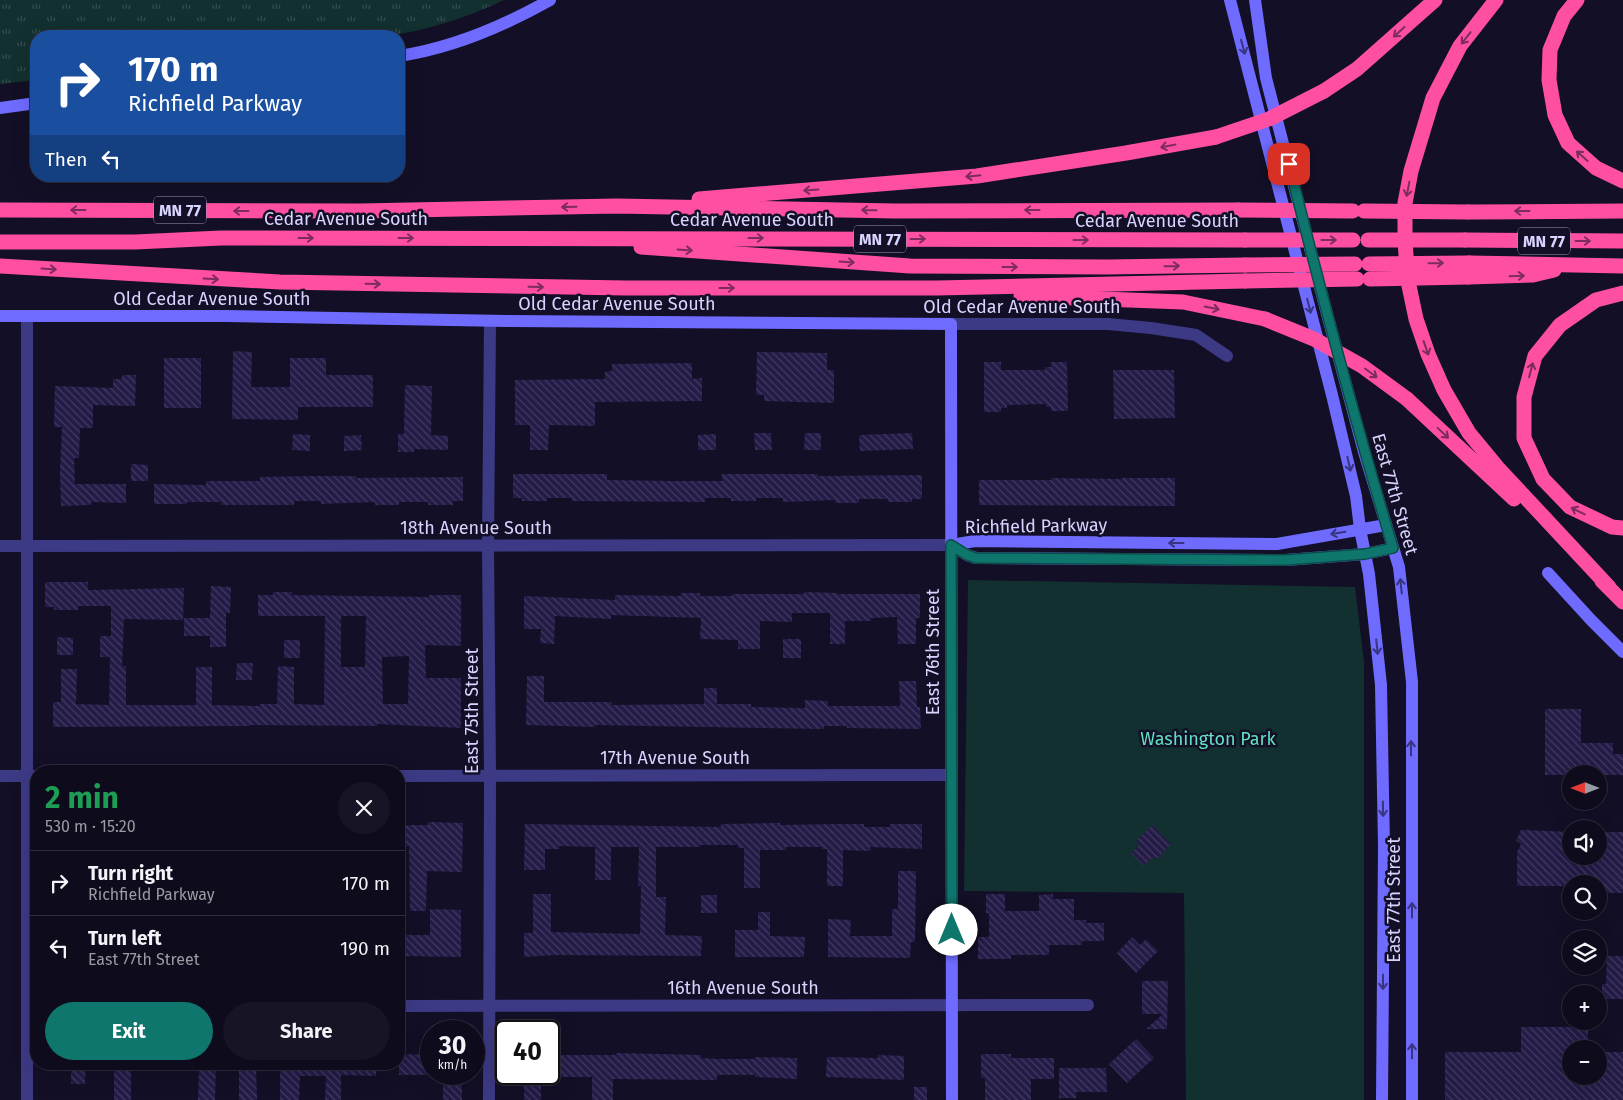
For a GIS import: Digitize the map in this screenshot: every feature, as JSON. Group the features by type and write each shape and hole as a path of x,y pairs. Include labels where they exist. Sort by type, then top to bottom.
{"highway":[{"path":"618,206 977,176 1216,137 1269,119 1324,91 1357,69 1435,0"},
{"path":"1496,0 1460,46 1434,98 1411,171 1405,203 1405,242 1408,281 1416,319 1428,354 1444,390 1469,433 1498,468 1623,602"},
{"path":"1577,0 1564,16 1550,50 1549,80 1555,115 1568,143 1596,168 1623,180"},
{"name":"Cedar Avenue South","path":"0,210 360,211 618,206 896,210 1623,211"},
{"name":"Cedar Avenue South","path":"0,242 135,242 221,238 1623,240"},
{"path":"514,238 910,266 1245,266 1363,271 1469,270 1575,265 1623,266"},
{"path":"0,266 280,282 626,288 937,288 1245,281 1363,271"},
{"path":"937,288 970,294 1184,302 1265,319 1314,339 1362,366 1407,399 1609,587"},
{"path":"1623,293 1596,300 1560,325 1535,356 1524,397 1524,438 1543,479 1570,507 1612,527 1623,528"}],"street":[{"path":"405,55 433,49 491,30 550,0"},
{"name":"East 77th Street","path":"1230,0 1332,395 1356,496 1360,529 1370,574 1381,685 1384,846 1382,1100"},
{"name":"East 77th Street","path":"1255,0 1269,87 1364,452 1399,567 1412,682 1412,1100"},
{"path":"0,108 30,104"},
{"name":"Old Cedar Avenue South","path":"0,316 225,316 490,321 1108,324 1196,335 1227,356"},
{"path":"27,316 26,546 32,765"},
{"name":"East 75th Street","path":"488,1100 490,321"},
{"name":"East 76th Street","path":"951,324 952,1100"},
{"name":"Richfield Parkway","path":"951,545 975,541 1277,544 1386,525"},
{"name":"Richfield Parkway","path":"951,545 976,558 1286,560 1365,554 1393,548"},
{"name":"18th Avenue South","path":"0,546 951,545"},
{"path":"1548,573 1623,652"},
{"name":"17th Avenue South","path":"405,776 952,775"},
{"path":"0,776 30,776"},
{"name":"16th Avenue South","path":"405,1006 1088,1005"},
{"path":"27,1100 30,1029"}],"green space":[{"path":"0,0 504,0 447,22 405,32 405,30 30,30 30,81 0,84"},
{"name":"Washington Park","path":"968,580 1355,587 1364,662 1364,1100 1186,1100 1184,893 964,891"}],"building":[{"path":"233,351 252,352 251,387 290,387 290,358 326,358 326,375 373,375 373,407 298,407 298,420 232,419"},
{"path":"757,352 827,353 827,370 834,370 834,403 764,401 764,395 756,395"},
{"path":"164,358 201,358 201,408 164,408"},
{"path":"984,362 1001,362 1001,370 1045,370 1045,367 1051,367 1051,362 1067,362 1068,411 1051,411 1051,407 1046,407 1046,404 1007,405 1007,408 1001,408 1001,412 984,412"},
{"path":"692,363 692,379 702,378 702,401 595,402 595,426 549,425 548,450 530,450 530,425 515,425 515,380 605,379 605,372 612,371 612,364"},
{"path":"1113,370 1174,370 1175,418 1114,419"},
{"path":"122,375 136,375 135,406 93,405 93,428 80,428 79,458 74,458 75,484 126,484 126,503 91,502 91,505 61,506 62,427 54,427 55,386 113,388 113,379 122,379"},
{"path":"405,385 432,386 431,435 448,436 448,450 414,449 414,452 398,452 398,434 404,434"},
{"path":"754,433 771,433 772,450 755,450"},
{"path":"805,433 821,433 821,450 804,450"},
{"path":"912,433 913,449 860,451 859,435"},
{"path":"293,434 310,435 310,451 292,450"},
{"path":"716,434 716,450 698,450 698,435"},
{"path":"361,435 362,450 344,451 344,436"},
{"path":"131,464 148,465 148,481 131,481"},
{"path":"513,474 607,474 607,480 672,481 722,481 722,474 818,474 818,476 922,475 922,499 912,499 912,502 888,502 888,499 859,499 859,503 835,503 835,500 783,502 783,498 756,498 756,501 731,501 731,498 705,498 705,502 572,501 572,498 522,501 522,498 513,498"},
{"path":"356,476 356,478 463,477 463,501 453,501 453,505 428,505 428,502 399,502 399,505 375,505 375,502 321,504 321,501 294,501 294,505 221,505 221,502 154,504 154,484 206,485 206,481 260,481 260,477"},
{"path":"1051,478 1175,478 1175,506 979,505 979,480 1051,480"},
{"path":"45,582 88,582 88,590 184,588 183,620 124,619 122,666 126,666 126,705 196,705 196,667 212,667 212,705 260,706 260,704 277,704 278,666 294,667 294,704 324,705 325,616 258,616 258,595 273,595 273,592 292,592 292,595 429,597 429,595 461,595 461,646 425,645 426,678 461,678 461,728 377,724 377,726 53,727 53,702 61,702 61,669 77,669 76,704 109,705 110,657 100,657 100,636 111,636 111,606 78,606 78,610 54,610 54,607 45,607","holes":["341,616 366,616 365,667 341,667","409,656 408,704 383,704 382,657"]},
{"path":"211,586 231,587 230,613 226,613 226,647 210,647 210,636 184,636 184,618 210,618"},
{"path":"804,592 920,594 920,618 916,618 916,644 898,644 897,617 871,618 871,621 845,621 845,644 830,644 830,613 792,613 792,622 760,621 760,649 738,649 738,640 700,639 701,618 611,615 611,619 555,616 554,644 540,643 541,629 524,629 524,596 615,600 615,595 681,596 681,593 700,593 700,596 732,596 732,594 804,594"},
{"path":"57,637 73,638 73,655 57,655"},
{"path":"783,639 801,639 801,658 783,658"},
{"path":"284,640 300,640 300,658 284,658"},
{"path":"237,663 253,663 252,680 236,680"},
{"path":"527,676 544,676 544,702 612,702 612,705 704,704 704,688 717,688 717,704 751,704 751,707 805,708 805,700 828,701 828,706 900,706 899,681 916,681 917,707 920,707 921,729 847,728 847,726 824,726 824,729 526,725"},
{"path":"1545,709 1581,709 1581,743 1613,743 1613,754 1623,754 1623,775 1608,775 1608,765 1562,765 1562,775 1545,775"},
{"path":"428,822 463,823 462,872 427,871 426,911 410,911 409,846 405,846 405,825 428,825"},
{"path":"780,823 780,825 864,824 864,827 890,827 890,824 922,824 922,849 870,847 871,851 843,850 843,886 827,886 827,849 822,849 822,847 786,847 786,850 760,850 760,888 744,888 744,848 738,848 738,845 656,847 656,897 666,897 665,935 702,936 701,956 556,955 524,957 524,933 533,933 533,894 551,894 551,932 640,934 641,886 638,886 639,847 611,847 611,880 595,880 595,847 559,846 559,849 545,849 545,870 524,870 525,824 721,827 721,824"},
{"path":"1152,825 1171,844 1156,860 1153,857 1144,866 1131,853 1140,845 1136,841"},
{"path":"1521,830 1562,832 1562,865 1607,865 1607,832 1623,832 1623,893 1607,893 1607,875 1562,875 1562,886 1517,886 1517,852 1521,844 1516,841"},
{"path":"898,871 916,871 915,942 911,942 910,958 828,957 828,919 851,920 850,936 892,936 892,909 898,909"},
{"path":"986,894 1005,894 1005,911 1039,911 1039,895 1053,894 1053,899 1074,899 1074,920 1086,920 1086,923 1104,923 1104,941 1082,941 1082,945 1049,945 1049,955 1011,955 1011,959 978,959 978,937 989,937 989,913 986,913"},
{"path":"701,895 717,895 717,913 701,913"},
{"path":"430,909 461,910 461,957 405,956 405,935 430,935"},
{"path":"758,912 770,912 770,936 805,937 804,957 735,957 735,930 758,930"},
{"path":"1132,937 1140,945 1146,939 1158,951 1136,973 1117,953"},
{"path":"1607,956 1623,956 1623,999 1607,999 1607,985 1602,985 1606,984"},
{"path":"1142,981 1168,981 1167,1029 1146,1029 1163,1014 1142,1014"},
{"path":"1521,1027 1562,1027 1562,1030 1588,1030 1588,1040 1562,1040 1562,1085 1607,1085 1607,1052 1623,1052 1623,1100 1445,1100 1445,1052 1521,1052"},
{"path":"1136,1039 1154,1058 1127,1083 1109,1064"},
{"path":"616,1053 701,1055 701,1058 718,1059 755,1059 755,1057 797,1058 797,1079 755,1077 755,1075 717,1075 717,1080 613,1079 613,1100 592,1100 592,1077 560,1077 560,1055 616,1055"},
{"path":"405,1054 420,1055 420,1075 399,1075 399,1070 405,1070"},
{"path":"981,1054 1011,1054 1011,1058 1054,1058 1054,1079 1031,1079 1031,1100 985,1100 985,1078 981,1078"},
{"path":"878,1055 904,1056 904,1080 826,1077 827,1057 878,1058"},
{"path":"1059,1068 1106,1068 1107,1092 1076,1092 1076,1098 1059,1098"},
{"path":"71,1070 86,1070 85,1084 71,1084"},
{"path":"114,1070 131,1070 131,1100 114,1100"},
{"path":"199,1070 216,1070 215,1100 198,1100"},
{"path":"239,1070 256,1070 257,1100 239,1100"},
{"path":"280,1070 376,1070 376,1076 341,1075 341,1100 325,1100 326,1076 300,1076 299,1100 280,1100"},
{"path":"443,1085 462,1085 462,1100 443,1100"},
{"path":"524,1085 541,1085 541,1100 524,1100"},
{"path":"914,1087 927,1087 927,1100 914,1100"}],"route":[{"path":"952,930 951,545 976,558 1286,560 1365,554 1393,548 1364,452 1289,164"}]}
